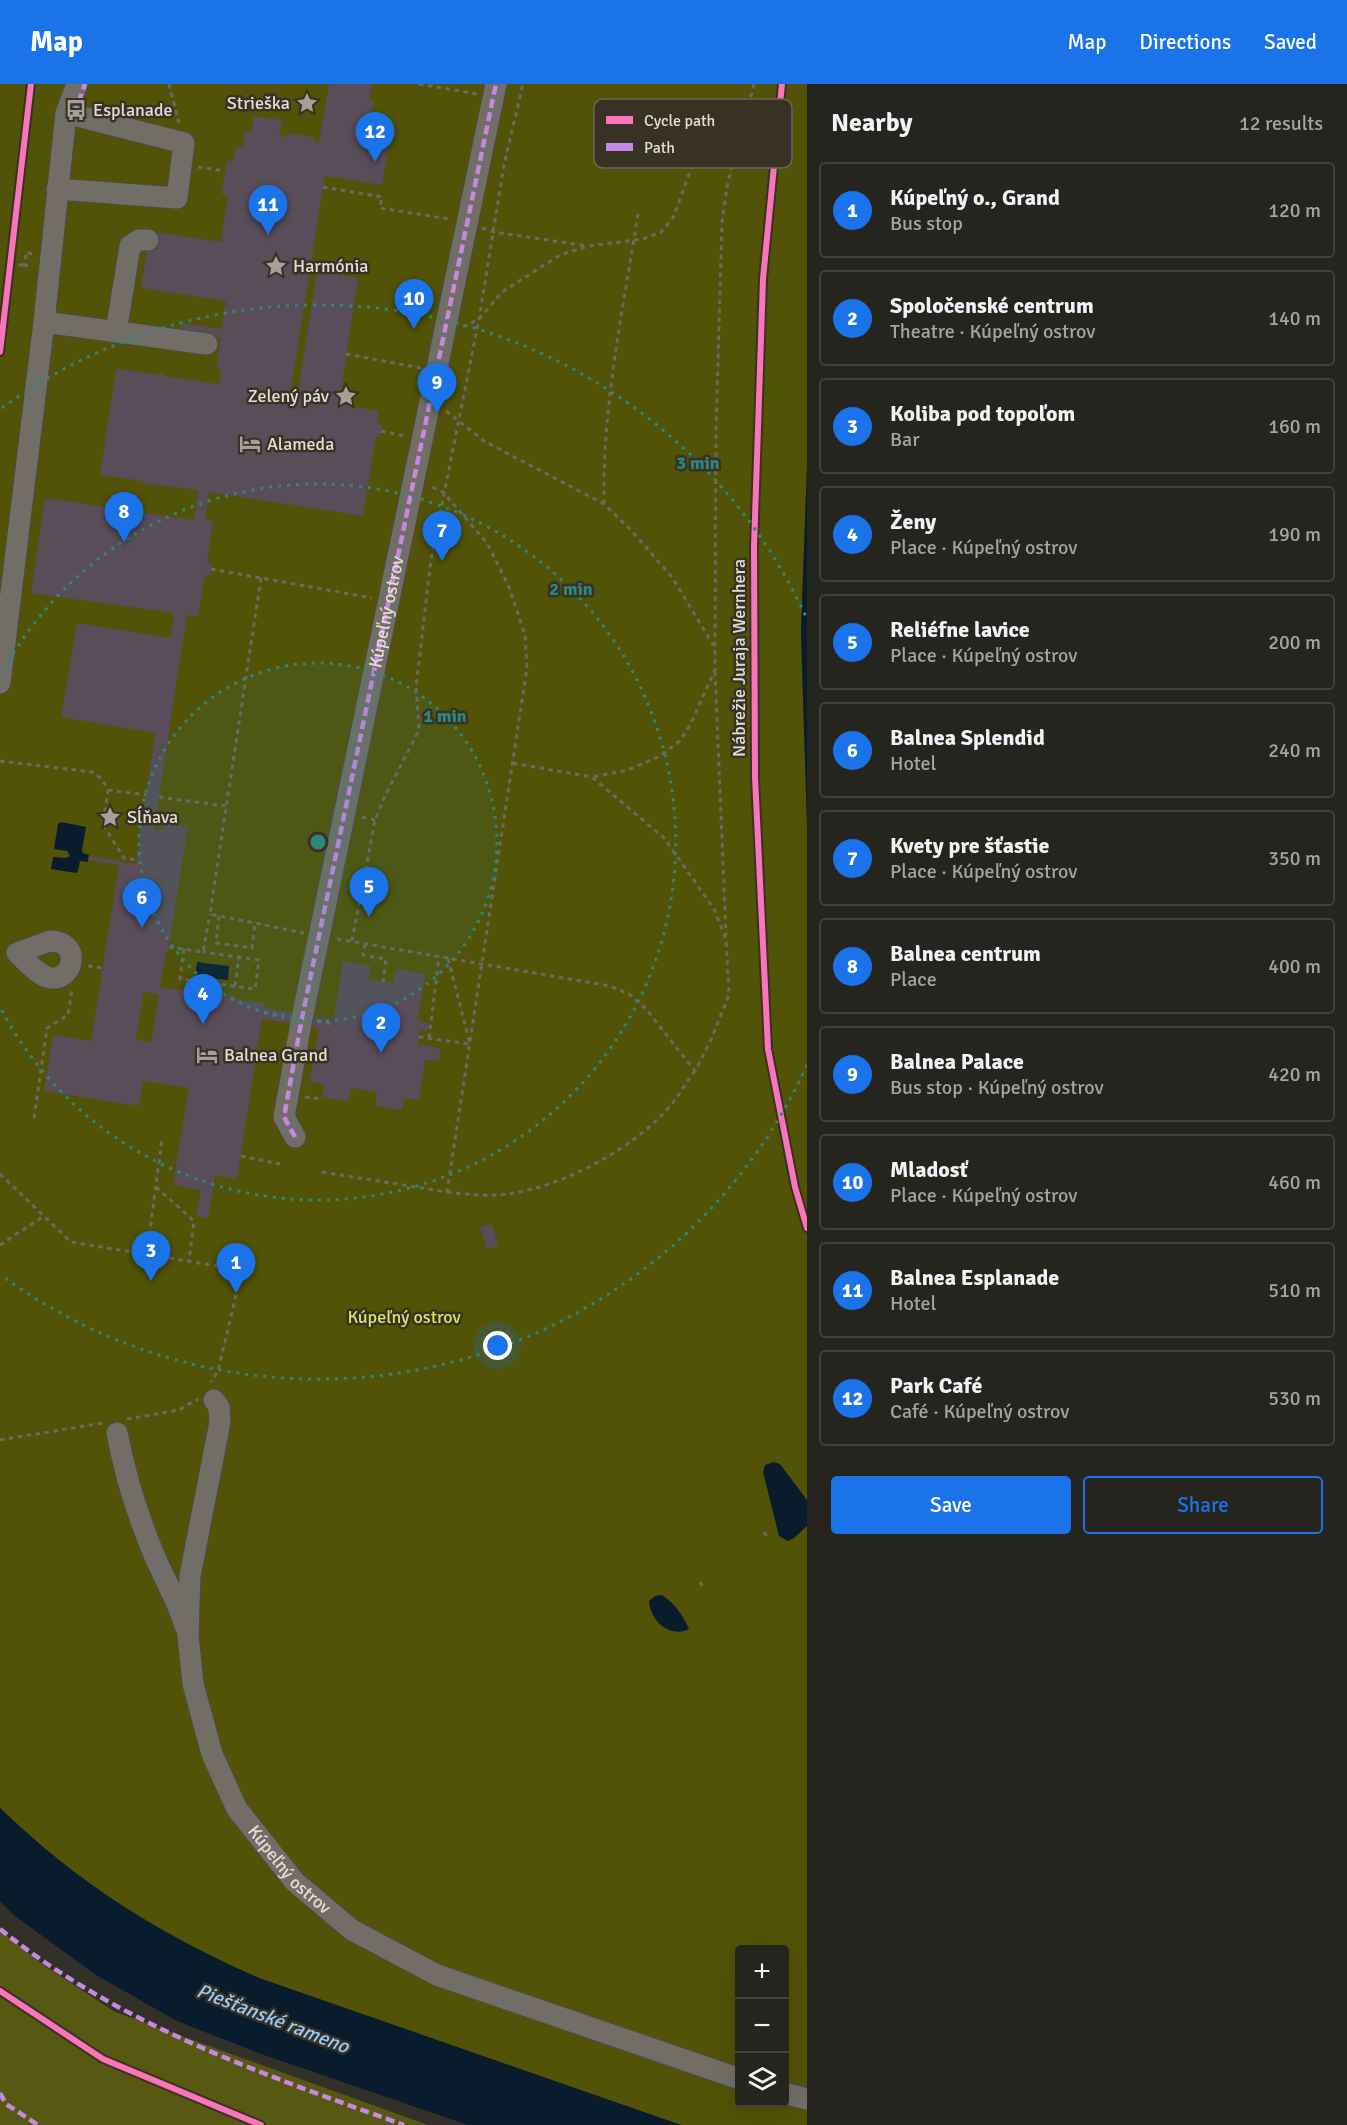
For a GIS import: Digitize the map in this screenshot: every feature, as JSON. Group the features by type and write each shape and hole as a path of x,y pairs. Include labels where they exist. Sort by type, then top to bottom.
{"street":[{"path":"0,683 44,322 66,113 77,84"},
{"name":"Kúpeľný ostrov","path":"295,1137 284,1117 302,1018 495,90"},
{"path":"57,189 177,198 184,142 66,113"},
{"path":"116,332 130,246 140,240 148,240"},
{"path":"44,322 207,344"},
{"name":"Kúpeľný ostrov","path":"208,1395 219,1407 220,1422 190,1576 188,1635 193,1684 212,1754 237,1809 295,1882 351,1930 437,1975 735,2077"},
{"path":"117,1424 125,1475 154,1555 181,1611 188,1635"},
{"path":"789,2094 807,2099"}],"path":[{"path":"0,352 31,84"},
{"path":"169,84 184,142"},
{"path":"419,84 495,90"},
{"path":"352,941 375,820 419,730 416,687 431,559 478,319 504,165 523,84"},
{"path":"750,99 754,84"},
{"path":"181,164 225,171"},
{"path":"445,335 478,319 502,292 560,255 590,246 634,241 661,232 673,218 690,168"},
{"path":"322,1172 484,1196 507,1194 556,1182 589,1167 632,1141 671,1105 695,1071 710,1042 729,995 715,648 716,431 722,222 732,168"},
{"path":"604,504 603,459 606,423 638,214"},
{"path":"10,263 24,265 31,265 33,253 26,252 24,265"},
{"path":"346,354 437,372"},
{"path":"432,398 484,441 604,504 672,577 715,648"},
{"path":"381,431 423,439"},
{"path":"415,478 443,492 487,543 509,587 525,635 527,668 447,1192"},
{"path":"211,569 389,601"},
{"path":"203,952 261,578"},
{"path":"512,763 592,777 628,770 660,756 680,741 690,725 715,670"},
{"path":"0,761 92,772 102,779 108,790 103,825 124,858 136,860"},
{"path":"592,777 664,838 714,909 726,939"},
{"path":"108,790 146,795"},
{"path":"159,797 226,806"},
{"path":"210,914 320,936 610,986 630,994 646,1009 695,1071"},
{"path":"219,916 216,943 252,948 255,923"},
{"path":"365,944 363,955 386,959 383,981"},
{"path":"169,947 184,949 259,960 255,989 180,979 184,949"},
{"path":"235,986 239,957"},
{"path":"429,1038 439,957"},
{"path":"448,958 470,1044"},
{"path":"34,1118 47,1028 68,1015 73,984"},
{"path":"419,1037 470,1044"},
{"path":"147,1254 162,1139"},
{"path":"241,1156 280,1164"},
{"path":"0,1174 71,1242 242,1270 218,1371 208,1395 178,1410 117,1424 0,1440"},
{"path":"156,1187 194,1221 189,1260"},
{"path":"0,1245 44,1216"},
{"path":"764,1532 768,1538"},
{"path":"700,1582 704,1589"}],"green space":[{"name":"Kúpeľný ostrov","path":"0,84 807,84 807,467 801,632 807,825 807,2125 681,2125 259,1978 187,1944 154,1925 90,1884 0,1808"}],"shaded area":[{"path":"0,1931 45,1966 115,2012 428,2125 0,2125"}],"water":[{"path":"807,467 807,825 801,632"},
{"path":"61,822 86,827 82,850 83,853 89,855 88,862 80,861 76,873 51,869 53,857 70,856 67,851 54,849 58,824"},
{"path":"197,962 229,966 228,980 195,977"},
{"path":"774,1462 780,1464 807,1500 807,1526 788,1541 779,1536 763,1472 765,1465"},
{"path":"662,1595 678,1610 689,1629 674,1632 657,1621 649,1601 655,1596"},
{"name":"Piešťanské rameno","path":"0,1808 90,1884 154,1925 222,1961 259,1978 681,2125 468,2125 261,2054 177,2021 96,1975 15,1916 0,1901"}],"building":[{"path":"329,84 372,84 369,101 374,101 371,117 375,118 374,126 379,127 377,135 384,136 382,145 389,145 382,185 325,176 290,395 297,396 317,271 358,278 339,404 379,411 377,424 382,425 380,437 376,437 363,516 209,492 205,520 213,521 207,562 212,563 210,575 205,575 198,617 187,615 154,829 162,830 165,809 173,811 171,824 188,826 168,952 166,951 160,987 229,998 230,995 236,996 235,999 265,1003 264,1008 334,1020 343,961 371,966 369,979 393,983 396,969 425,974 418,1020 429,1024 427,1031 420,1030 418,1044 440,1048 439,1060 425,1060 419,1100 404,1098 403,1108 400,1110 375,1106 377,1092 351,1088 348,1102 322,1097 324,1084 310,1082 319,1028 262,1019 237,1179 215,1176 208,1218 196,1216 201,1190 173,1185 189,1088 143,1081 139,1106 44,1091 53,1035 91,1041 119,865 88,860 89,856 136,864 155,733 61,717 77,623 171,638 174,613 31,593 45,498 194,520 198,490 100,475 116,369 159,375 160,373 164,376 219,384 221,369 216,368 221,338 179,332 181,323 221,329 226,301 141,288 150,231 221,242 228,195 221,194 227,161 233,161 236,146 242,147 245,131 251,132 254,116 282,120 279,136 286,137 287,133 314,137 314,141 319,142","holes":["144,992 159,995 151,1042 136,1040"]},
{"path":"492,1224 498,1246 487,1249 480,1227"}],"marked path":[{"path":"74,115 85,84"},
{"path":"295,1137 284,1117 302,1018 496,84"},
{"path":"0,1929 46,1963 93,1993 143,2020 245,2066 404,2125"},
{"path":"0,2093 6,2104 38,2125"}],"cycle path":[{"path":"0,352 31,84"},
{"name":"Nábrežie Juraja Wernhera","path":"781,99 782,84"},
{"name":"Nábrežie Juraja Wernhera","path":"774,168 763,279 754,547 755,777 768,1049 795,1187 807,1228"},
{"path":"0,1991 103,2059 261,2125"}],"place":[{"name":"Strieška","path":"307,103"},
{"name":"Esplanade","path":"76,110"},
{"name":"Park Café","path":"375,162"},
{"name":"Balnea Esplanade","path":"268,235"},
{"name":"Harmónia","path":"276,266"},
{"name":"Mladosť","path":"414,329"},
{"name":"Zelený páv","path":"346,396"},
{"name":"Balnea Palace","path":"437,413"},
{"name":"Alameda","path":"250,444"},
{"name":"Balnea centrum","path":"124,542"},
{"name":"Kvety pre šťastie","path":"442,561"},
{"name":"Sĺňava","path":"110,817"},
{"name":"Reliéfne lavice","path":"369,917"},
{"name":"Balnea Splendid","path":"142,928"},
{"name":"Ženy","path":"203,1024"},
{"name":"Spoločenské centrum","path":"381,1053"},
{"name":"Balnea Grand","path":"207,1055"},
{"name":"Koliba pod topoľom","path":"151,1281"},
{"name":"Kúpeľný o., Grand","path":"236,1293"}]}
